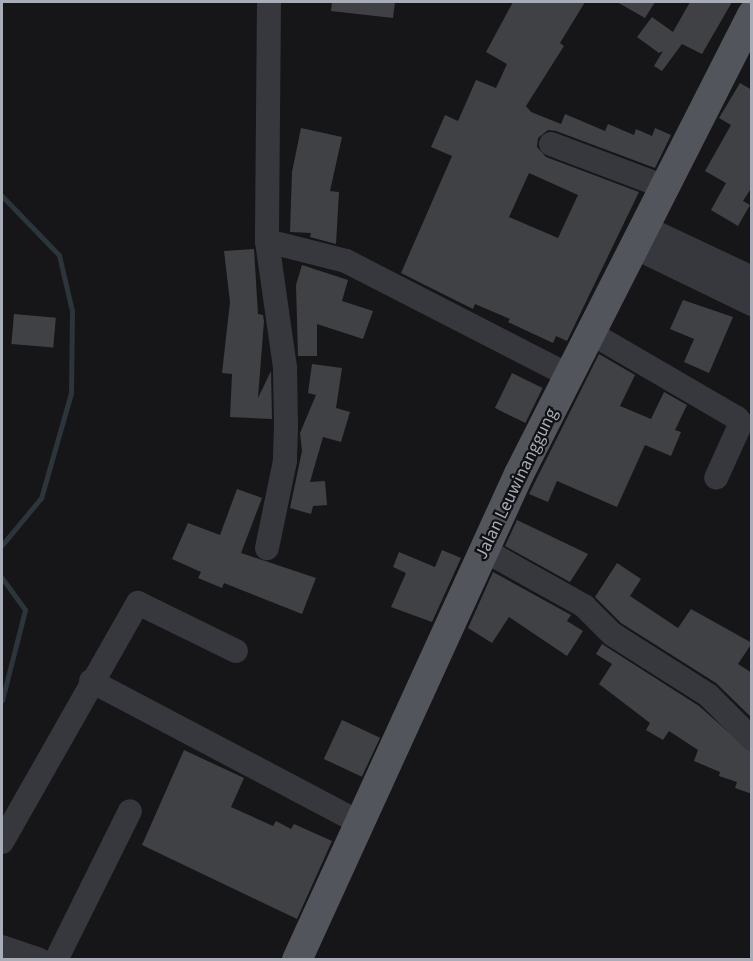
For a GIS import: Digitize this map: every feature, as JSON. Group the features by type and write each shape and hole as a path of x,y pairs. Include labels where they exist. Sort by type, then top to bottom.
{"main road":[{"name":"Jalan Leuwinanggung","path":"297,960 484,550 662,186 752,15"}],"street":[{"path":"267,548 285,461 286,427 285,368 267,241 269,2"},
{"path":"551,144 662,186"},
{"path":"637,236 752,278"},
{"path":"637,236 752,304"},
{"path":"267,241 346,261 570,376"},
{"path":"591,333 737,418 741,423 716,478"},
{"path":"484,550 584,606 612,634 708,695 752,739"},
{"path":"2,842 91,681 138,603 236,651"},
{"path":"91,681 360,823"},
{"path":"56,960 130,811"},
{"path":"2,947 39,960"}],"building":[{"path":"332,2 395,2 393,18 331,11"},
{"path":"513,2 585,2 560,43 564,46 526,106 531,112 561,124 565,114 605,131 608,124 634,135 636,129 652,136 655,128 671,135 655,168 556,131 548,130 538,138 537,147 546,157 639,192 567,341 556,336 553,343 508,322 510,319 475,304 473,309 401,273 452,156 431,147 445,115 458,121 476,80 496,88 507,64 486,52","holes":["529,173 578,195 558,238 509,217"]},
{"path":"617,2 655,2 645,18"},
{"path":"690,2 732,2 702,54 682,44 662,71 654,66 663,51 659,53 637,37 652,17 673,32"},
{"path":"740,83 752,90 752,187 743,201 750,205 738,226 711,210 726,183 705,171 731,125 719,118"},
{"path":"301,128 342,137 330,191 339,192 336,244 310,237 311,233 290,232 292,172"},
{"path":"254,249 258,314 263,315 264,321 258,398 271,371 272,419 230,417 232,374 222,373 230,302 224,251"},
{"path":"302,265 348,280 342,301 373,311 363,339 317,324 317,356 298,356 296,285"},
{"path":"683,300 733,317 709,373 684,362 694,339 670,329"},
{"path":"14,314 56,318 53,348 11,344"},
{"path":"599,354 635,375 620,406 651,419 664,392 687,405 675,430 681,432 671,456 645,445 617,507 557,481 548,502 529,494"},
{"path":"312,364 342,368 336,408 350,412 341,442 323,437 310,482 325,481 327,505 313,506 311,514 290,508 302,451 300,433 316,395 308,393"},
{"path":"512,373 543,388 525,423 495,408"},
{"path":"237,489 262,498 241,553 316,578 302,614 224,583 222,588 198,578 201,572 172,559 188,523 220,535"},
{"path":"517,520 588,554 570,582 505,546"},
{"path":"442,550 461,558 432,622 391,607 406,573 393,567 399,552 435,567"},
{"path":"617,563 641,579 630,596 678,628 691,609 752,643 738,664 752,673 752,718 716,683 621,623 595,597"},
{"path":"493,572 571,615 567,621 583,631 567,656 509,617 492,643 468,628"},
{"path":"602,644 699,706 752,753 752,794 735,788 737,782 719,776 720,772 694,761 698,750 669,731 663,740 646,730 650,723 599,684 612,664 596,654"},
{"path":"342,720 380,738 362,777 324,759"},
{"path":"184,750 244,778 231,807 273,826 276,821 291,829 294,824 332,841 297,919 142,845"}],"waterway":[{"path":"2,196 59,255 72,311 71,393 41,498 2,545"},
{"path":"2,578 25,610 2,700"}]}
